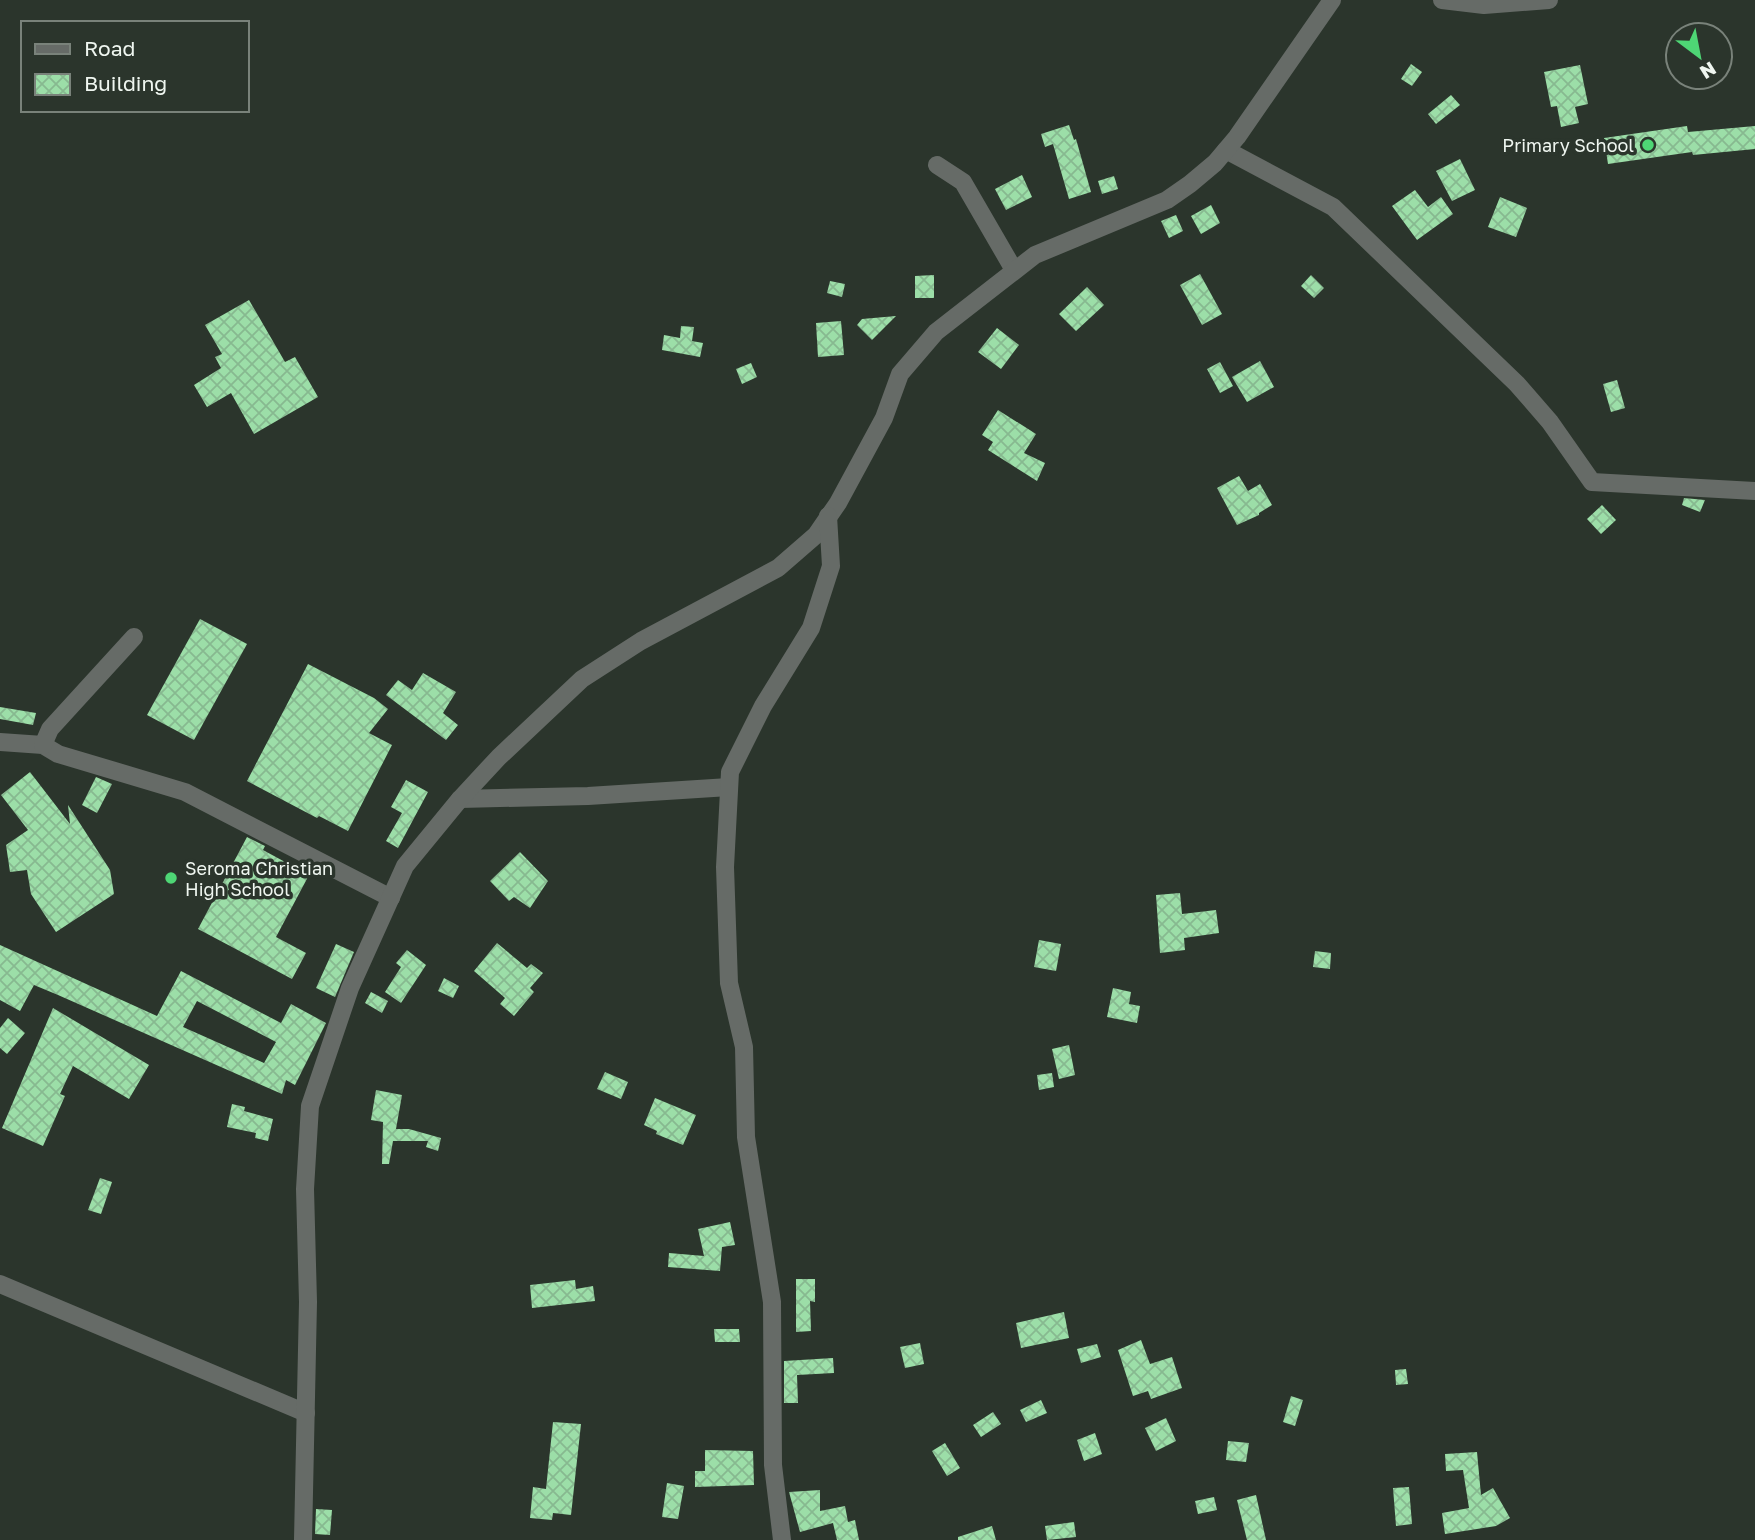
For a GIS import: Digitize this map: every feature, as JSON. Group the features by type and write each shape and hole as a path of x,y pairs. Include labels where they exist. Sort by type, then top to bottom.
{"street":[{"path":"303,1540 308,1302 306,1189 310,1106 350,988 405,866 460,799 499,757 582,680 641,641 778,568 816,535 884,418 900,374 936,332 1035,255 1167,200 1190,184 1226,150 1332,0"},
{"path":"1442,0 1484,5 1549,0"},
{"path":"1226,150 1333,207 1517,384 1550,422 1592,482 1755,491"},
{"path":"937,165 963,182 1014,270"},
{"path":"782,1540 774,1465 772,1302 746,1137 744,1047 729,983 725,867 730,772 763,706 811,628 831,566 828,516"},
{"path":"43,745 50,729 134,636"},
{"path":"0,742 43,745 58,754 185,792 391,898"},
{"path":"460,799 588,796 729,788"},
{"path":"0,1284 306,1413"}],"building":[{"path":"1411,64 1422,72 1412,86 1401,79"},
{"path":"1580,65 1588,104 1575,107 1579,123 1561,127 1557,106 1551,107 1544,72"},
{"path":"1451,95 1460,105 1436,124 1428,114"},
{"path":"1069,125 1074,140 1076,139 1091,192 1069,199 1053,144 1045,147 1041,134"},
{"path":"1687,126 1688,132 1755,126 1755,149 1693,155 1692,152 1608,164 1604,138"},
{"path":"1460,159 1475,190 1452,201 1436,171"},
{"path":"1022,175 1032,197 1006,210 995,189"},
{"path":"1114,176 1118,189 1102,194 1098,181"},
{"path":"1415,190 1428,207 1441,197 1453,214 1417,240 1392,206"},
{"path":"1500,197 1527,208 1516,237 1488,227"},
{"path":"1211,205 1220,223 1201,234 1191,216"},
{"path":"1176,215 1183,231 1169,238 1161,221"},
{"path":"1200,274 1222,314 1202,325 1180,285"},
{"path":"934,275 934,298 915,298 915,276"},
{"path":"1311,275 1324,288 1314,298 1301,286"},
{"path":"830,281 845,284 842,297 827,293"},
{"path":"1087,287 1104,305 1076,331 1059,314"},
{"path":"249,300 285,362 295,357 318,397 254,434 231,393 207,407 194,385 221,368 215,357 222,354 205,325"},
{"path":"896,316 872,340 857,325 862,319"},
{"path":"841,321 844,355 818,357 816,323"},
{"path":"681,326 694,327 692,341 703,343 700,357 662,350 664,335 680,338"},
{"path":"997,328 1019,345 1001,369 978,352"},
{"path":"1260,361 1274,387 1247,402 1232,377"},
{"path":"1220,362 1233,386 1220,393 1207,369"},
{"path":"751,363 757,377 742,384 736,369"},
{"path":"1617,380 1625,408 1611,412 1603,384"},
{"path":"998,410 1036,434 1024,453 1045,463 1037,481 988,450 993,442 982,435"},
{"path":"1239,476 1248,491 1260,484 1272,505 1259,515 1237,525 1217,488"},
{"path":"1684,498 1705,500 1700,512 1682,505"},
{"path":"1602,505 1616,520 1601,534 1587,519"},
{"path":"200,619 247,644 194,740 147,715"},
{"path":"308,664 374,698 388,709 369,733 392,745 348,831 319,816 317,818 247,781"},
{"path":"423,673 456,692 443,713 458,725 446,740 386,695 398,680 412,690"},
{"path":"0,707 36,713 33,725 0,719"},
{"path":"30,772 70,824 68,805 110,870 114,894 56,932 31,894 27,870 10,872 6,845 28,830 1,795"},
{"path":"96,777 112,784 97,813 82,805"},
{"path":"406,780 428,792 398,848 386,841 402,813 391,807"},
{"path":"247,837 265,846 263,850 309,875 276,937 306,953 292,979 198,929"},
{"path":"520,852 548,881 530,908 514,897 509,901 490,881"},
{"path":"1180,893 1182,914 1216,910 1219,933 1184,938 1185,950 1160,953 1156,895"},
{"path":"1039,940 1061,944 1056,971 1034,967"},
{"path":"497,943 527,968 531,964 543,973 530,988 534,992 514,1016 500,1004 505,998 474,971"},
{"path":"336,944 354,952 335,997 316,988"},
{"path":"0,945 157,1016 181,971 281,1023 291,1004 326,1023 295,1085 286,1080 282,1094 34,985 20,1011 0,1000","holes":["197,1001 276,1042 264,1063 183,1027"]},
{"path":"407,950 426,965 401,1003 385,992 401,967 396,963"},
{"path":"1315,951 1331,953 1330,969 1313,967"},
{"path":"444,978 459,986 453,998 438,991"},
{"path":"1113,988 1131,992 1129,1004 1140,1006 1137,1023 1107,1017"},
{"path":"371,992 388,1001 382,1013 365,1003"},
{"path":"53,1008 149,1065 129,1099 73,1066 60,1094 65,1096 43,1146 2,1128"},
{"path":"8,1018 25,1033 7,1054 0,1048 0,1028"},
{"path":"1069,1045 1075,1075 1059,1079 1052,1049"},
{"path":"605,1072 628,1082 621,1099 597,1089"},
{"path":"1052,1073 1054,1087 1039,1090 1037,1075"},
{"path":"376,1090 402,1095 396,1129 409,1129 441,1138 438,1151 426,1147 428,1141 393,1141 389,1164 382,1164 383,1122 371,1120"},
{"path":"655,1098 696,1115 683,1145 656,1134 657,1131 644,1125"},
{"path":"232,1104 245,1107 244,1111 273,1119 268,1141 255,1138 256,1133 227,1127"},
{"path":"100,1178 112,1182 101,1214 88,1210"},
{"path":"730,1222 735,1245 722,1247 720,1271 668,1267 669,1253 704,1256 698,1229"},
{"path":"796,1279 815,1279 815,1302 810,1301 811,1331 796,1332"},
{"path":"575,1280 576,1289 593,1286 595,1301 532,1308 530,1285"},
{"path":"1064,1312 1069,1338 1021,1348 1016,1323"},
{"path":"714,1329 739,1329 740,1342 715,1342"},
{"path":"1141,1340 1150,1364 1172,1357 1182,1388 1151,1399 1148,1391 1133,1396 1118,1350"},
{"path":"920,1343 924,1364 905,1368 900,1347"},
{"path":"1097,1344 1101,1357 1081,1363 1077,1349"},
{"path":"833,1358 834,1373 797,1375 798,1403 784,1403 784,1361"},
{"path":"1406,1369 1408,1384 1396,1385 1395,1370"},
{"path":"1291,1396 1303,1400 1295,1426 1283,1422"},
{"path":"1041,1400 1047,1413 1026,1422 1020,1410"},
{"path":"993,1412 1001,1424 981,1437 973,1425"},
{"path":"1166,1418 1176,1441 1156,1451 1145,1428"},
{"path":"553,1422 581,1424 571,1515 553,1513 552,1520 530,1518 533,1487 546,1489"},
{"path":"1095,1433 1102,1454 1084,1461 1077,1440"},
{"path":"1228,1441 1249,1443 1246,1462 1226,1460"},
{"path":"945,1443 960,1468 947,1476 932,1451"},
{"path":"705,1450 753,1451 754,1485 695,1487 695,1471 705,1471"},
{"path":"1477,1452 1481,1495 1493,1488 1510,1518 1496,1526 1445,1534 1442,1513 1469,1508 1463,1470 1446,1471 1445,1454"},
{"path":"667,1483 684,1486 678,1519 662,1517"},
{"path":"1409,1487 1412,1524 1396,1526 1393,1488"},
{"path":"820,1490 820,1511 845,1506 848,1522 855,1520 859,1540 837,1540 833,1523 800,1532 789,1492"},
{"path":"1256,1495 1266,1540 1247,1540 1237,1500"},
{"path":"1214,1497 1217,1510 1198,1514 1195,1501"},
{"path":"316,1509 332,1510 330,1535 315,1534"},
{"path":"1074,1522 1076,1537 1047,1540 1045,1526"},
{"path":"992,1526 996,1540 958,1540 958,1537"}],"place":[{"name":"Primary School","path":"1648,145"},
{"name":"Seroma Christian High School","path":"171,878"}]}
